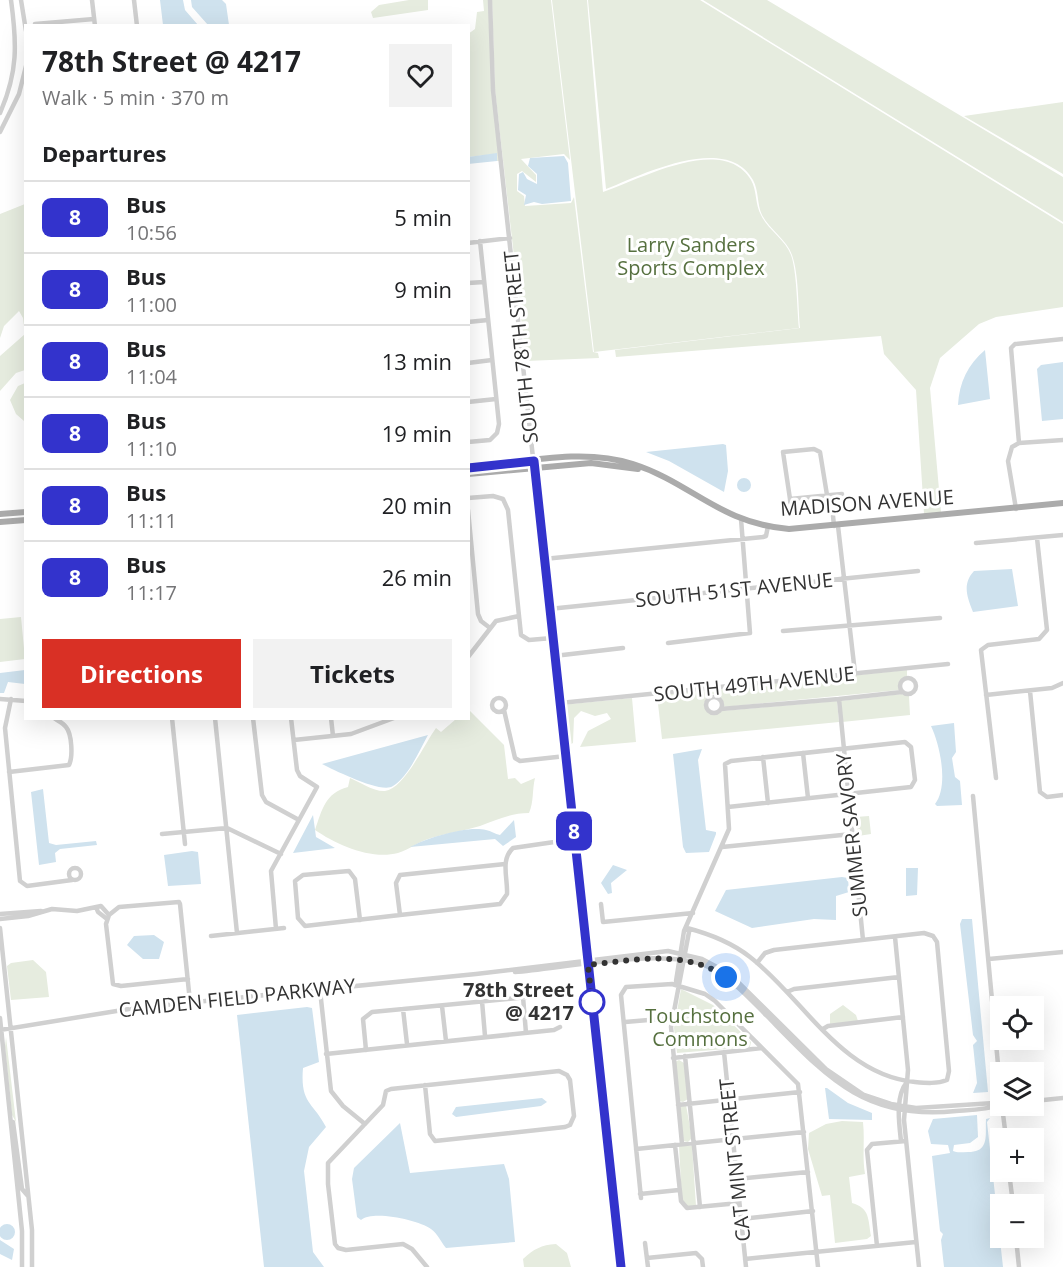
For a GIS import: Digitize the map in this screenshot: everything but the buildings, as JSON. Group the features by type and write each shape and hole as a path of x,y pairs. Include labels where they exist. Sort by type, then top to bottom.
{"main road":[{"name":"MADISON AVENUE","path":"534,464 591,463 650,472 741,519 768,526 799,529 1063,503"},
{"path":"470,468 534,464"},
{"path":"470,474 534,464"},
{"path":"0,514 24,512"},
{"path":"0,522 24,520"}],"street":[{"path":"0,113 15,70 15,31 11,0"},
{"path":"21,0 25,24"},
{"path":"92,0 95,24"},
{"path":"134,0 137,24"},
{"name":"SOUTH 78TH STREET","path":"490,0 494,90 621,1267"},
{"path":"35,24 94,19"},
{"path":"15,70 24,71"},
{"path":"0,132 20,94 24,76"},
{"path":"470,243 510,238"},
{"path":"470,442 490,440 497,432 496,399 480,241"},
{"path":"470,283 484,282"},
{"path":"470,322 488,320"},
{"path":"1019,443 1011,348 1015,344 1063,339"},
{"path":"470,363 492,360"},
{"path":"470,402 496,399"},
{"path":"1016,509 1008,461 1012,447 1019,443 1063,440"},
{"path":"791,513 783,452 814,449 820,452 836,526 845,579 855,673"},
{"path":"790,499 842,494"},
{"path":"470,498 493,496 503,499 508,510 519,616 524,639 552,638"},
{"path":"668,643 750,633 741,519"},
{"path":"544,559 765,537 768,526"},
{"path":"470,531 478,614 481,621 490,628"},
{"path":"976,543 1063,535"},
{"path":"996,778 981,650 988,645 1039,639 1047,630 1037,538"},
{"name":"SOUTH 51ST AVENUE","path":"549,609 918,571"},
{"path":"470,654 490,628 502,618 519,616"},
{"path":"783,631 939,618"},
{"path":"554,656 623,648"},
{"name":"SOUTH 49TH AVENUE","path":"560,703 948,664"},
{"path":"986,695 1052,688 1063,682"},
{"path":"1030,691 1040,792 1047,797 1063,795"},
{"path":"721,709 902,692"},
{"path":"0,699 24,701"},
{"path":"11,699 5,728 21,883 27,886 72,880"},
{"name":"SUMMER SAVORY","path":"839,699 863,940"},
{"path":"504,710 514,758 520,761 566,756"},
{"path":"9,772 69,765 72,760 69,732 57,720"},
{"path":"172,720 185,844"},
{"path":"215,720 237,933"},
{"path":"253,720 262,795 266,802 299,820"},
{"path":"276,929 270,879 280,854 317,787 300,776 291,720"},
{"path":"331,720 333,736"},
{"path":"370,720 370,727"},
{"path":"294,740 351,734 389,720"},
{"path":"682,1144 673,1058 672,1018 678,985 676,981 682,957 684,931 729,829 725,764 763,757 905,742 911,747 915,780 911,787 728,807"},
{"path":"803,753 808,798"},
{"path":"763,757 768,802"},
{"path":"973,796 998,1062"},
{"path":"162,834 227,828 280,854"},
{"path":"722,847 852,834"},
{"path":"360,920 355,879 349,871 303,875 295,881 298,918 304,926 360,920 500,904 508,891 505,864 508,852 520,845 575,839"},
{"path":"400,915 396,883 400,875 505,864"},
{"path":"108,917 119,906 179,902 190,1002"},
{"path":"601,904 603,922 693,913"},
{"path":"0,919 28,916 58,908 77,911 101,906 108,917 113,982 119,986 188,979"},
{"path":"0,914 43,911"},
{"path":"0,928 28,1196 33,1249 32,1267"},
{"path":"211,936 284,928"},
{"path":"687,928 726,942 757,963 823,1029 861,1063 878,1072 907,1082 943,1082 949,1076 935,938 924,933 774,950 765,953 757,963"},
{"path":"895,936 907,1082 902,1109 903,1141 919,1267"},
{"path":"989,959 1063,952"},
{"name":"CAMDEN FIELD PARKWAY","path":"1,1030 90,1014 190,1002 588,962 682,957 710,968 731,981 841,1087 871,1103 934,1114 990,1106"},
{"path":"787,992 794,989 899,978"},
{"path":"680,1190 641,1196 621,995 626,987 678,985 693,989 715,1001 798,1084 818,1267"},
{"path":"320,990 331,1091 342,1106 365,1124"},
{"path":"366,1050 363,1019 365,1014 538,996"},
{"path":"523,997 526,1033"},
{"path":"483,1001 485,1035"},
{"path":"442,1006 447,1041"},
{"path":"403,1009 407,1044"},
{"path":"823,1029 828,1026 903,1017"},
{"path":"0,1018 22,1231 22,1267"},
{"path":"625,1022 672,1018"},
{"path":"326,1054 485,1035 554,1030 560,1027"},
{"path":"673,1058 762,1048"},
{"name":"CAT MINT STREET","path":"724,1052 746,1267"},
{"path":"685,1056 700,1207"},
{"path":"425,1086 430,1134 435,1141 565,1127 573,1120 570,1080 563,1072 425,1086 386,1091 383,1105 328,1164 335,1244 338,1248 346,1250 403,1244 412,1249 427,1267"},
{"path":"678,1105 800,1092"},
{"path":"1044,1100 1063,1098"},
{"path":"10,1117 15,1128 22,1188 28,1196"},
{"path":"636,1149 804,1132"},
{"path":"877,1246 867,1150 872,1144 903,1141"},
{"path":"675,1145 680,1190 687,1208 739,1203"},
{"path":"737,1179 808,1172"},
{"path":"741,1219 813,1211"},
{"path":"745,1259 916,1242"},
{"path":"645,1243 648,1267"},
{"path":"1017,1248 1019,1267"},
{"path":"647,1258 696,1253 702,1259 703,1267"}],"green space":[{"path":"409,0 428,0 428,10 373,18 371,12 379,5"},
{"path":"483,0 488,0 500,161 497,161 496,154 470,157 470,33 475,29 477,12 484,11"},
{"path":"492,0 551,0 570,160 564,154 521,159 536,175 536,182 522,171 517,174 517,191 524,196 525,206 571,203 574,197 593,352 598,353 599,358 526,361 495,90"},
{"name":"Larry Sanders Sports Complex","path":"552,0 587,0 603,192 658,171 701,160 721,160 738,167 751,180 759,211 764,220 785,244 791,255 796,280 799,328 594,352"},
{"path":"588,0 700,0 1063,224 1063,307 996,317 979,324 940,358 930,388 941,512 924,514 916,390 884,354 881,336 616,357 615,350 800,328 798,291 790,250 762,215 755,184 741,166 724,159 704,158 683,161 661,167 606,189"},
{"path":"703,0 767,0 1063,177 1063,222"},
{"path":"1063,102 1063,174 964,116"},
{"path":"24,204 24,326 19,311 4,326 0,338 0,214"},
{"path":"24,335 24,370 16,373 0,391 0,356"},
{"path":"24,383 24,421 16,414 10,400 18,386"},
{"path":"21,617 24,659 0,662 0,619"},
{"path":"907,670 907,676 899,683 899,690 724,707 721,698 713,694 704,703 706,710 714,715 722,711 837,701 839,722 662,739 657,695"},
{"path":"902,694 909,696 910,715 842,722 840,701"},
{"path":"632,698 636,742 580,747 588,731 611,719 607,713 595,716 581,711 574,718 573,743 566,747 561,705"},
{"path":"470,711 504,745 508,779 515,778 521,784 535,778 529,813 431,838 402,852 388,855 355,850 315,830 329,798 334,793 348,787 350,778 376,790 385,791 392,788 407,774 436,728 441,732 455,720 470,720"},
{"path":"869,816 871,834 858,836 856,817"},
{"path":"33,960 46,972 49,997 11,1000 7,966 11,963"},
{"name":"Touchstone Commons","path":"681,989 713,1005 751,1042 750,1047 677,1053 674,1028"},
{"path":"843,1005 856,1015 858,1021 830,1024 830,1014"},
{"path":"6,1037 16,1122 12,1115"},
{"path":"679,1060 684,1063 688,1099 683,1102 679,1101 675,1062"},
{"path":"686,1105 692,1138 688,1142 683,1141 680,1107"},
{"path":"842,1121 863,1122 865,1174 849,1177 852,1203 865,1211 871,1236 867,1239 835,1243 830,1195 822,1196 808,1149 809,1133 826,1124"},
{"path":"679,1146 692,1146 696,1206 688,1207 682,1201"},
{"path":"556,1244 567,1253 571,1267 524,1267 523,1259 531,1253 542,1247"}],"water":[{"path":"160,0 183,0 185,10 197,24 163,24"},
{"path":"191,0 222,0 226,4 229,24 207,24 192,7"},
{"path":"497,153 497,161 470,164 470,157"},
{"path":"564,156 568,163 571,201 542,204 534,202 524,205 526,195 518,190 519,174 523,172 527,179 537,184 537,174 528,166 530,158"},
{"path":"985,350 990,399 958,405 960,389 966,374"},
{"path":"1063,362 1063,419 1042,421 1037,369 1041,365"},
{"path":"726,445 728,471 724,492 669,461 646,452"},
{"path":"741,478 747,478 751,485 747,492 741,492 737,488 737,482"},
{"path":"1012,569 1018,606 973,612 967,586 974,571"},
{"path":"24,670 24,684 8,682 4,693 0,693 0,673"},
{"path":"954,723 956,752 952,758 955,777 960,781 962,805 937,806 935,804 942,787 942,765 931,726"},
{"path":"428,735 404,776 399,782 387,788 359,781 322,764"},
{"path":"702,749 698,760 706,830 716,832 716,834 709,852 686,853 683,847 673,754"},
{"path":"43,789 49,843 56,845 96,841 97,845 60,849 55,853 56,862 39,865 31,792"},
{"path":"313,815 316,837 335,848 293,853"},
{"path":"514,820 516,837 503,846 495,839 410,847 436,836 469,829 486,830 500,835"},
{"path":"198,852 201,884 168,886 164,855"},
{"path":"613,865 627,870 611,883 612,893 608,894 601,883"},
{"path":"906,868 918,868 917,895 906,896"},
{"path":"848,878 849,892 836,896 836,920 814,919 752,928 715,911 726,890"},
{"path":"962,919 972,919 988,1092 973,1093 977,1083 973,1045 977,1041 973,1035 960,924"},
{"path":"154,935 164,942 159,959 143,959 127,945 134,936"},
{"path":"312,1008 319,1062 303,1068 304,1089 308,1102 326,1127 309,1147 304,1171 313,1252 324,1267 264,1267 237,1015"},
{"path":"825,1088 848,1103 872,1113 872,1120 829,1119"},
{"path":"542,1098 547,1102 541,1106 456,1117 452,1114 456,1107"},
{"path":"977,1115 978,1137 970,1143 954,1145 953,1151 968,1152 983,1146 986,1136 986,1119 990,1118 987,1122 990,1182 994,1182 995,1194 990,1194 990,1248 1001,1248 1003,1267 944,1267 941,1240 943,1234 940,1231 932,1156 950,1153 948,1145 931,1144 928,1131 933,1119"},
{"path":"400,1123 410,1173 504,1164 509,1179 515,1242 446,1248 433,1231 416,1222 385,1216 367,1217 361,1220 357,1217 352,1179 354,1168"},
{"path":"7,1224 13,1226 15,1232 13,1238 7,1240 1,1238 -1,1232 1,1226"},
{"path":"0,1240 14,1249 12,1260 0,1254"}],"bus line":[{"name":"8","path":"470,468 534,461 621,1267"}],"place":[{"name":"78th Street @ 4217","path":"592,1002"}],"route":[{"path":"592,1002 588,965 673,958 703,965 726,977"}]}
